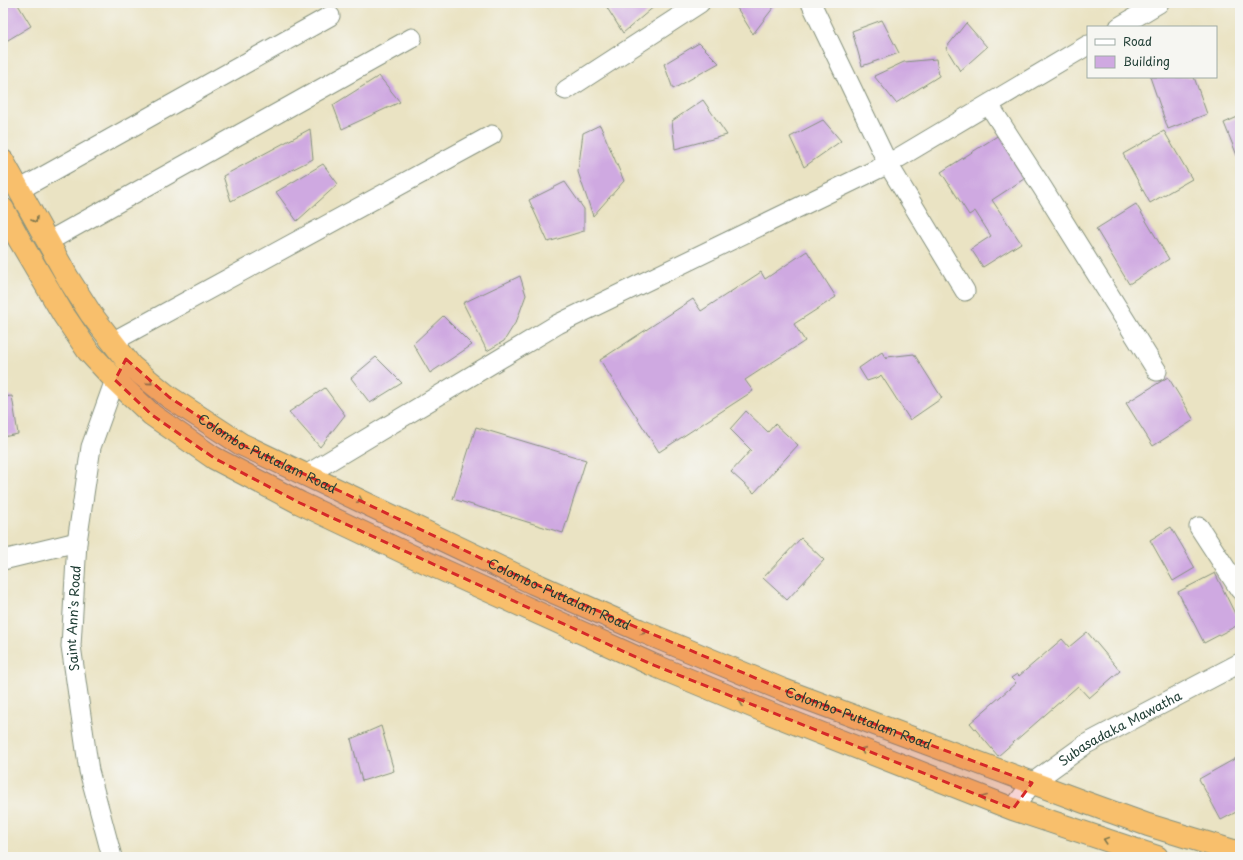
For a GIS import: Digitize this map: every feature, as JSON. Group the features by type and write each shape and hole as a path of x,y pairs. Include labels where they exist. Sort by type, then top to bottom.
{"highway":[{"name":"Colombo-Puttalam Road","path":"3,161 47,242 72,284 91,314 131,366 169,397 242,444 533,583 638,630 781,689 1148,825 1240,853"},
{"name":"Colombo-Puttalam Road","path":"4,212 63,314 88,351 115,380 152,415 214,458 300,503 511,602 651,664 1013,809 1157,857"},
{"path":"115,380 126,359"}],"street":[{"path":"566,90 700,3"},
{"path":"811,3 888,164 965,291"},
{"path":"1121,26 1159,3"},
{"path":"19,190 330,16"},
{"path":"47,242 412,38"},
{"path":"306,475 558,324 888,164 1087,47"},
{"path":"989,105 1157,371"},
{"path":"112,342 492,135"},
{"name":"Saint Ann's Road","path":"112,857 89,771 71,646 77,542 91,447 115,380"},
{"path":"1199,527 1240,590"},
{"path":"3,560 77,542"},
{"name":"Subasadaka Mawatha","path":"1013,809 1032,782 1086,744 1240,663"}],"highlighted area":[{"path":"126,359 169,397 241,444 533,583 781,689 1032,783 1013,809 651,664 300,503 214,458 152,415 115,380"}],"building":[{"path":"3,3 17,3 31,26 3,43"},
{"path":"604,3 655,3 656,5 623,33"},
{"path":"742,3 777,3 753,34 737,8"},
{"path":"882,20 899,53 862,66 852,31"},
{"path":"966,23 987,47 960,71 946,48"},
{"path":"699,43 719,63 673,89 664,64"},
{"path":"936,59 939,76 896,103 874,76 904,62"},
{"path":"379,76 400,102 342,129 333,105"},
{"path":"1150,78 1194,78 1207,114 1168,129"},
{"path":"703,100 727,135 675,149 672,121"},
{"path":"1240,116 1240,163 1224,123"},
{"path":"823,120 841,141 804,167 790,137"},
{"path":"600,125 624,181 593,216 578,172 583,133"},
{"path":"310,129 313,159 231,201 223,176"},
{"path":"1164,131 1192,179 1150,203 1123,154"},
{"path":"1002,133 1030,175 992,200 1021,243 983,267 971,249 991,236 975,211 969,215 941,172"},
{"path":"323,164 338,184 297,221 276,192"},
{"path":"565,182 584,209 584,231 548,242 529,200"},
{"path":"1136,204 1169,259 1129,284 1096,229"},
{"path":"807,251 836,297 794,324 805,341 745,380 753,391 659,452 600,360 693,299 701,311 761,272 765,279"},
{"path":"520,276 526,295 517,320 504,341 487,351 463,303"},
{"path":"443,316 472,345 430,373 413,344"},
{"path":"882,352 886,359 887,357 914,354 942,398 910,420 881,375 867,381 859,368"},
{"path":"376,357 402,383 370,403 351,378"},
{"path":"1168,377 1194,420 1153,446 1126,403"},
{"path":"325,388 345,415 320,447 289,412"},
{"path":"12,396 18,434 3,437 3,397"},
{"path":"746,411 768,432 775,424 798,445 754,493 731,472 751,450 730,429"},
{"path":"476,427 586,460 563,533 453,499"},
{"path":"1171,527 1195,568 1173,581 1150,540"},
{"path":"801,538 824,560 787,600 763,578"},
{"path":"1215,573 1240,624 1204,643 1178,592"},
{"path":"1087,632 1120,671 1089,698 1078,686 998,756 970,723 1016,683 1011,678 1017,674 1019,676 1062,639 1069,647"},
{"path":"381,726 394,771 362,781 351,739"},
{"path":"1240,756 1240,810 1221,820 1199,779"}]}
